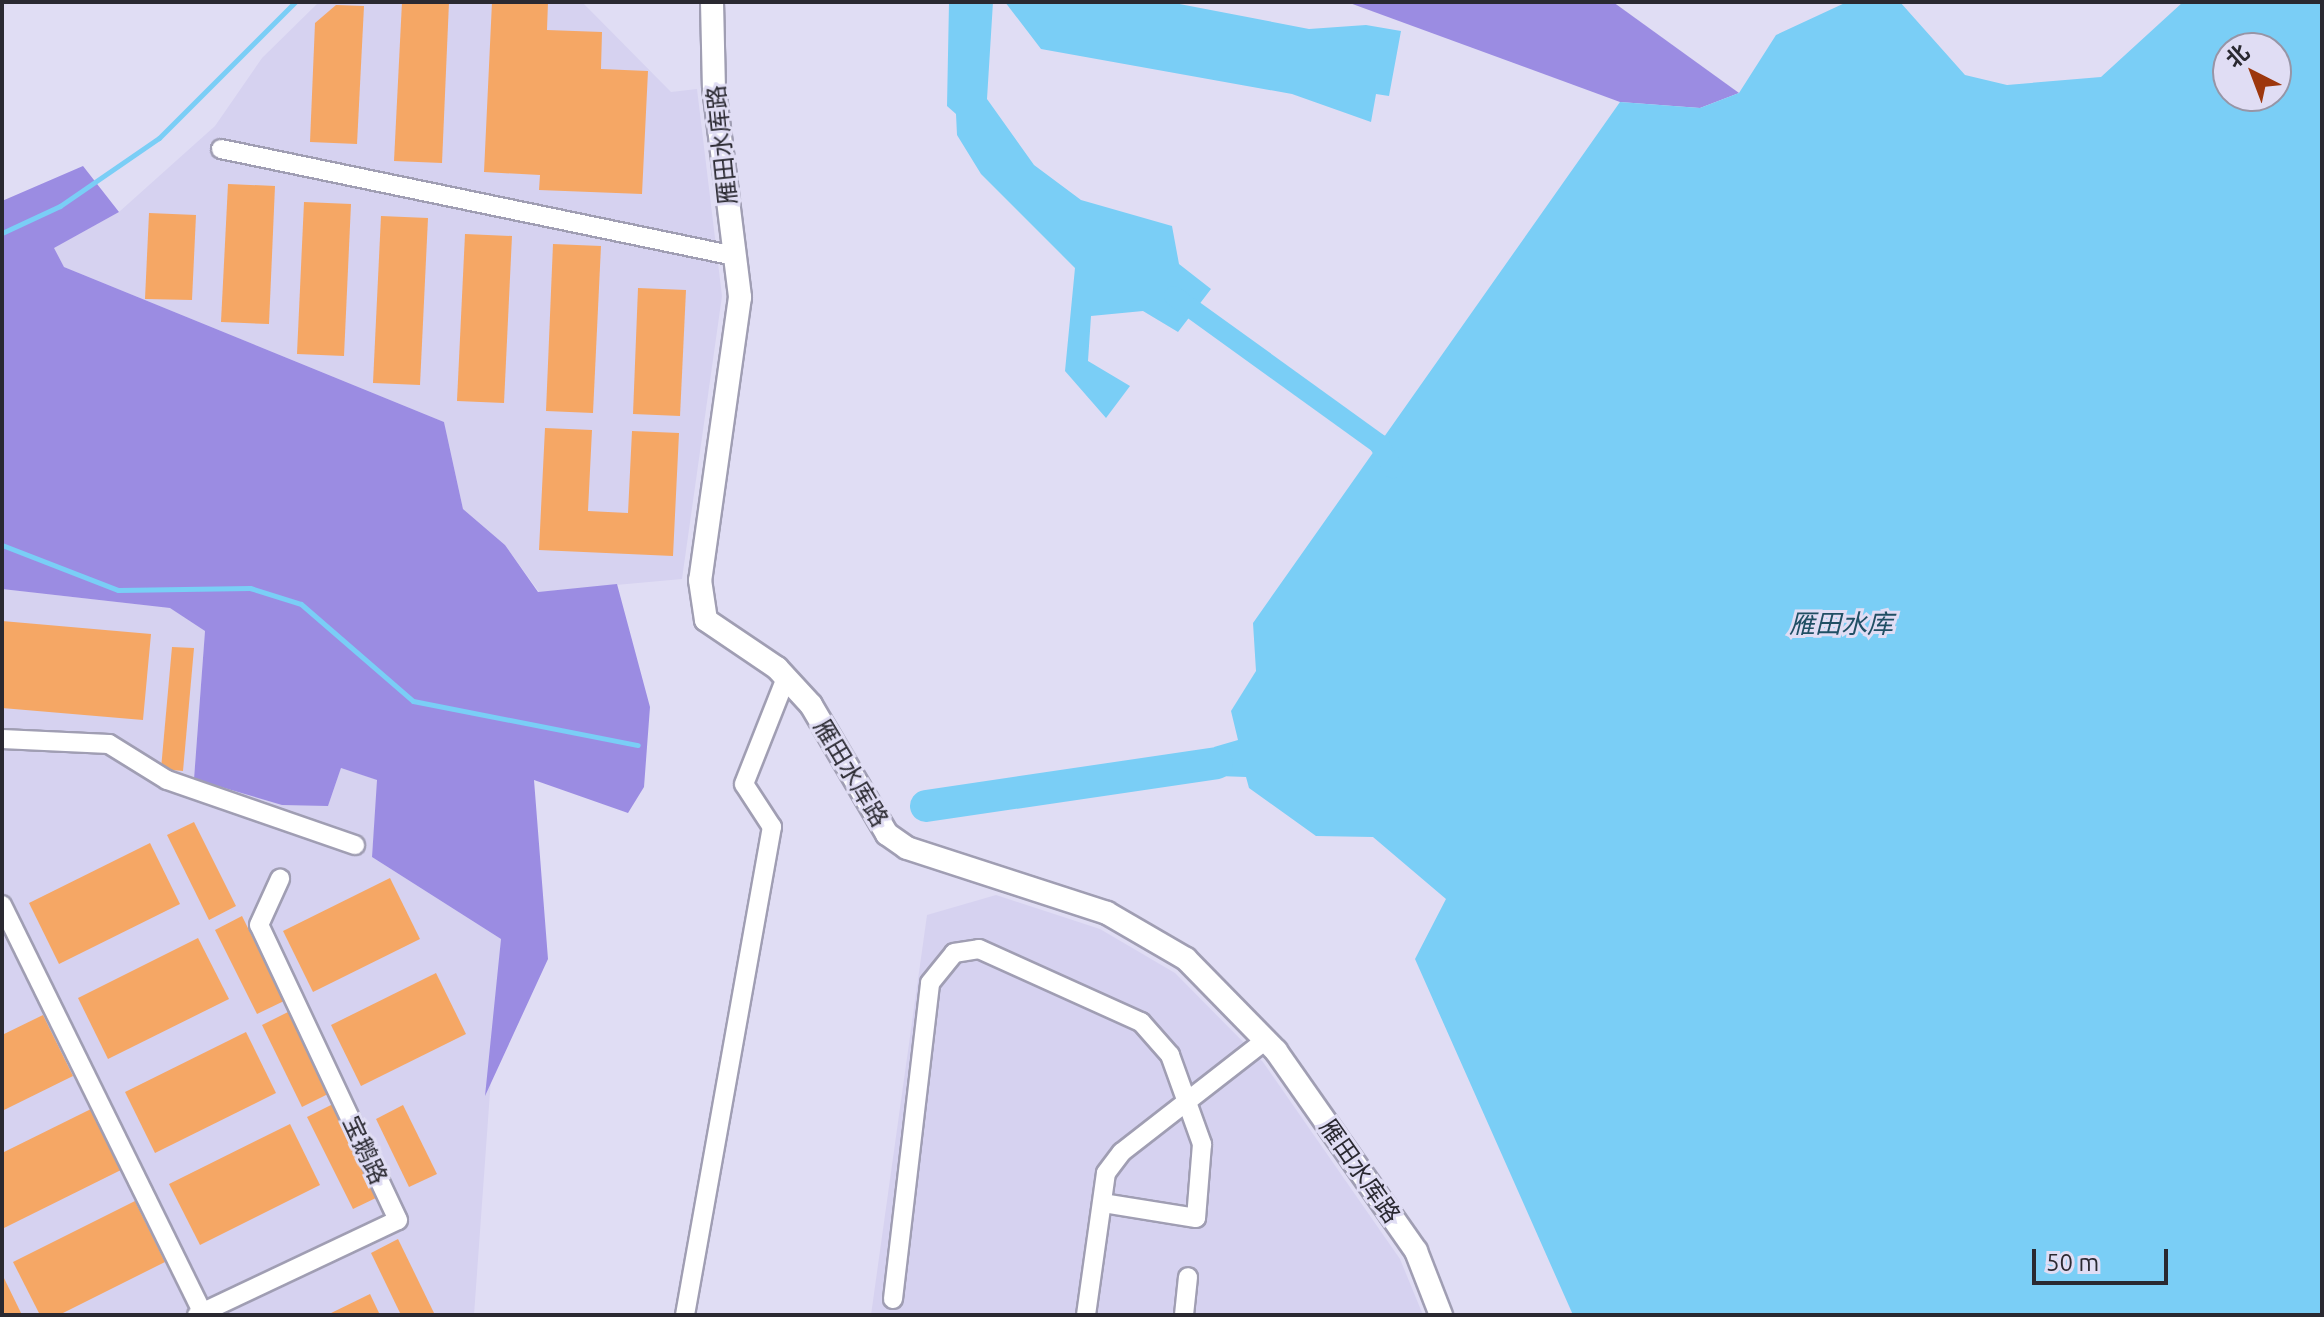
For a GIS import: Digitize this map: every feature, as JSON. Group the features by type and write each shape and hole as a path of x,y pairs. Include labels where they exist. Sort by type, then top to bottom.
{"main road":[{"name":"雁田水库路","path":"712,2 740,297 699,600 720,634 786,678 811,705 887,834 907,848 1107,913 1186,959 1266,1040 1416,1251 1441,1315"}],"lane":[{"path":"221,149 735,256"},
{"path":"685,1315 772,827 744,784 786,678"},
{"path":"2,739 109,744 167,780 355,845"},
{"name":"宝鹅路","path":"201,1314 398,1220 259,925 280,879"},
{"path":"2,905 201,1314"},
{"path":"893,1299 930,983 954,953 979,949 1141,1022 1170,1055 1189,1100 1202,1144 1196,1218 1102,1203"},
{"path":"1086,1315 1106,1173 1122,1152 1266,1040"},
{"path":"1184,1315 1188,1277"}],"shaded area":[{"path":"319,2 582,2 671,92 697,89 722,296 682,579 539,592 505,545 463,509 444,422 64,267 53,248 119,212 215,126 262,58"},
{"path":"1347,2 1613,2 1739,93 1700,108 1620,102"},
{"path":"83,166 119,212 54,248 64,267 444,422 463,509 505,545 538,592 617,584 650,707 644,787 628,813 534,780 548,959 485,1096 501,939 372,857 377,780 341,768 328,806 282,805 194,779 205,631 170,608 2,589 2,201"},
{"path":"2,589 171,608 205,631 194,779 328,806 341,768 378,780 372,857 501,939 474,1315 2,1315"},
{"path":"996,895 1100,929 1175,973 1263,1062 1400,1259 1423,1315 871,1315 927,915"}],"water":[{"path":"949,2 993,2 987,99 1034,165 1081,200 1172,226 1179,264 1211,289 1178,332 1143,311 1091,316 1088,361 1130,386 1106,418 1065,371 1075,268 981,174 957,135 956,114 947,106"},
{"path":"1005,2 1169,2 1309,29 1366,25 1401,31 1389,96 1376,94 1371,122 1292,94 1041,49"},
{"name":"雁田水库","path":"1847,2 1900,2 1965,75 2007,85 2101,77 2183,2 2322,2 2322,1315 1573,1315 1415,959 1446,899 1373,837 1316,836 1249,788 1246,777 1219,776 1214,747 1238,740 1231,711 1256,671 1253,623 1620,102 1700,108 1739,93 1776,35"}],"building":[{"path":"402,2 449,2 442,163 394,161"},
{"path":"492,2 548,2 547,30 602,32 601,69 648,71 642,194 539,190 540,175 484,172"},
{"path":"336,5 364,6 357,144 310,142 315,23"},
{"path":"228,184 275,186 269,324 221,322"},
{"path":"304,202 351,204 344,356 297,354"},
{"path":"149,213 196,215 192,300 145,299"},
{"path":"381,216 428,218 420,385 373,383"},
{"path":"465,234 512,236 504,403 457,401"},
{"path":"553,244 601,246 593,413 546,411"},
{"path":"638,288 686,290 680,416 633,414"},
{"path":"545,428 592,430 588,511 628,513 632,431 679,433 673,556 539,550"},
{"path":"2,621 151,634 143,720 2,708"},
{"path":"172,647 194,648 183,771 161,769"},
{"path":"194,822 236,906 209,920 167,835"},
{"path":"150,843 180,904 59,964 29,903"},
{"path":"390,878 420,939 313,992 283,931"},
{"path":"242,916 284,1001 257,1014 215,930"},
{"path":"198,938 229,999 108,1059 78,998"},
{"path":"436,973 466,1034 361,1086 331,1025"},
{"path":"290,1011 330,1093 302,1107 262,1025"},
{"path":"43,1015 73,1076 2,1111 2,1035"},
{"path":"246,1032 276,1093 155,1153 125,1092"},
{"path":"335,1103 380,1196 353,1209 307,1117"},
{"path":"403,1105 437,1174 409,1187 376,1119"},
{"path":"91,1109 121,1170 2,1229 2,1153"},
{"path":"290,1124 320,1185 200,1245 169,1184"},
{"path":"135,1201 165,1262 59,1315 40,1315 13,1262"},
{"path":"398,1239 435,1315 401,1315 371,1253"},
{"path":"2,1274 22,1315 2,1315"},
{"path":"370,1294 380,1315 327,1315"}],"waterway":[{"path":"2,233 60,206 159,138 295,2"},
{"path":"1174,296 1379,444 1393,468"},
{"path":"2,545 118,590 250,588 301,604 413,701 638,745"},
{"path":"926,806 1217,763"}]}
